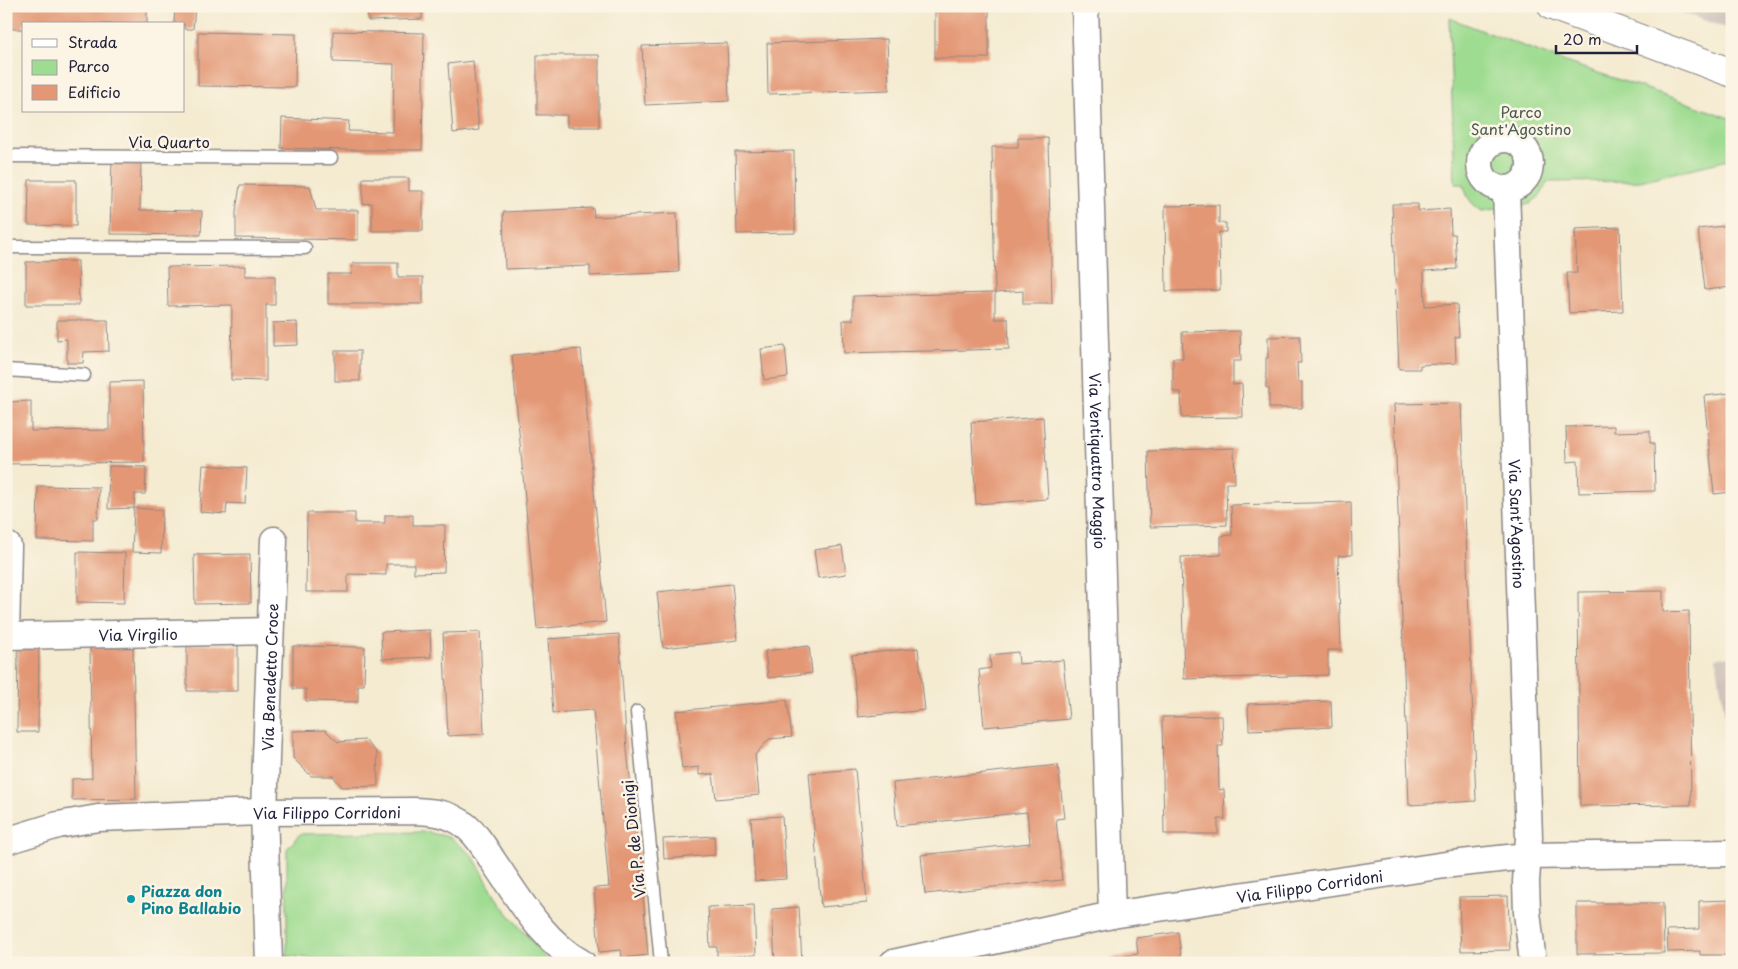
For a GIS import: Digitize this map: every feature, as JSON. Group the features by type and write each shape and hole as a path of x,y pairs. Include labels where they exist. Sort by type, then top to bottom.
{"street":[{"name":"Via Ventiquattro Maggio","path":"1085,6 1112,915"},
{"path":"1552,6 1732,73"},
{"name":"Via Sant'Agostino","path":"1506,190 1529,837 1526,882 1527,912 1533,963"},
{"name":"Via Benedetto Croce","path":"269,963 264,812 274,540"},
{"name":"Via Virgilio","path":"8,546 6,637 270,631"},
{"name":"Via Filippo Corridoni","path":"6,841 58,824 85,820 264,812 414,811 438,813 456,819 464,825 479,841 540,928 562,949 582,963"},
{"name":"Via Filippo Corridoni","path":"893,963 1112,915 1452,864 1527,856 1732,853"}],"lane":[{"name":"Via Quarto","path":"6,156 331,158"},
{"path":"6,246 305,248"},
{"path":"6,370 84,376"},
{"name":"Via P. de Dionigi","path":"637,712 661,963"}],"shaded area":[{"path":"1662,6 1732,6 1732,30"},
{"path":"1732,656 1732,760 1716,658"}],"green space":[{"name":"Parco Sant'Agostino","path":"1449,18 1571,64 1732,119 1732,159 1640,181 1547,182 1541,195 1530,204 1482,211 1470,200 1464,184 1455,184"},
{"path":"425,832 450,837 473,856 500,904 550,963 360,963 287,956 287,849 300,834"}],"building":[{"path":"11,6 147,6 147,22 22,22 22,29 11,29"},
{"path":"175,6 195,6 193,29 185,29 185,22 174,22"},
{"path":"367,6 422,6 422,19 368,21"},
{"path":"935,6 989,6 989,58 935,58"},
{"path":"333,31 424,33 422,150 281,148 282,118 349,121 348,131 393,132 394,64 333,62"},
{"path":"198,32 296,34 295,87 198,86"},
{"path":"887,39 889,90 768,94 767,43"},
{"path":"727,43 729,101 645,105 642,46"},
{"path":"537,55 599,55 599,127 567,127 567,115 537,115"},
{"path":"473,61 479,130 453,133 448,64"},
{"path":"1018,138 1048,138 1052,304 1023,304 1023,291 995,293 992,147 1018,147"},
{"path":"794,151 795,233 737,234 735,152"},
{"path":"112,160 141,160 140,210 202,211 201,235 110,234"},
{"path":"363,178 409,178 409,191 423,191 423,231 372,231 372,203 363,204"},
{"path":"29,180 76,180 76,226 28,225"},
{"path":"240,185 310,186 316,210 358,210 358,240 236,238 236,212"},
{"path":"1392,204 1418,204 1418,211 1450,209 1451,234 1455,234 1457,269 1424,271 1425,306 1457,304 1459,337 1455,337 1456,363 1420,365 1420,369 1399,369"},
{"path":"1219,205 1219,223 1226,223 1226,232 1219,232 1220,290 1166,291 1165,206"},
{"path":"593,208 594,217 677,213 679,272 590,276 590,266 505,269 503,212"},
{"path":"1732,225 1732,287 1705,290 1698,229"},
{"path":"1620,227 1623,311 1569,313 1567,273 1577,273 1575,229"},
{"path":"78,261 79,305 26,305 26,262"},
{"path":"353,263 398,263 398,277 423,277 423,304 328,304 328,274 352,274"},
{"path":"245,266 245,276 275,276 275,305 266,305 266,381 231,380 232,305 168,306 167,267"},
{"path":"995,293 995,319 1008,319 1009,349 844,353 843,320 853,320 853,296"},
{"path":"57,320 108,320 109,351 84,352 83,363 67,363 67,339 57,340"},
{"path":"297,322 298,345 273,346 273,323"},
{"path":"1240,331 1241,361 1233,361 1233,385 1242,384 1243,417 1182,418 1181,392 1173,392 1173,358 1183,358 1182,332"},
{"path":"1300,336 1301,363 1297,363 1298,382 1302,382 1302,408 1269,408 1269,388 1266,388 1268,337"},
{"path":"785,346 788,377 764,380 761,349"},
{"path":"581,349 606,622 537,629 512,355"},
{"path":"335,351 360,351 360,381 335,381"},
{"path":"143,381 144,462 6,464 6,402 31,401 31,431 109,430 109,382"},
{"path":"1732,393 1732,492 1714,494 1704,396"},
{"path":"1461,403 1476,801 1409,805 1394,404"},
{"path":"1043,417 1048,499 976,504 971,422"},
{"path":"1614,426 1614,432 1650,431 1650,443 1654,443 1655,491 1579,493 1578,461 1567,462 1566,427"},
{"path":"1234,448 1235,483 1226,483 1227,525 1150,527 1148,451"},
{"path":"203,465 247,468 245,504 227,503 226,514 200,512"},
{"path":"109,466 146,467 145,494 135,494 134,508 108,509"},
{"path":"38,486 99,487 98,519 93,519 93,541 37,540"},
{"path":"1351,502 1352,555 1338,556 1341,650 1328,650 1328,675 1184,679 1181,557 1221,555 1221,536 1232,535 1231,505"},
{"path":"134,508 162,510 161,553 132,552"},
{"path":"307,513 355,513 355,523 385,523 385,515 413,515 413,525 445,525 444,572 414,573 414,564 386,564 386,575 348,574 348,592 306,592"},
{"path":"842,546 846,574 818,578 814,550"},
{"path":"77,552 125,553 124,603 77,602"},
{"path":"250,554 251,603 195,604 194,555"},
{"path":"732,584 738,640 663,648 657,592"},
{"path":"1663,591 1663,612 1689,611 1691,805 1580,806 1578,592"},
{"path":"430,630 431,657 382,659 381,632"},
{"path":"480,632 484,734 448,736 443,633"},
{"path":"619,634 627,750 648,955 622,958 621,950 599,952 594,888 609,887 593,710 553,713 548,639"},
{"path":"187,644 238,645 238,691 187,691"},
{"path":"293,646 365,647 364,685 358,685 358,702 306,701 306,689 293,689"},
{"path":"809,646 812,673 768,678 765,651"},
{"path":"18,647 39,647 38,732 17,732"},
{"path":"90,647 133,647 136,799 72,800 72,779 92,778"},
{"path":"918,648 925,710 858,717 852,655"},
{"path":"1018,652 1019,664 1063,660 1069,719 984,727 979,670 991,668 990,655"},
{"path":"787,700 792,737 769,739 755,755 759,795 716,799 713,774 699,775 699,767 682,769 676,711"},
{"path":"1331,701 1332,727 1249,730 1248,704"},
{"path":"1222,716 1223,746 1218,746 1219,790 1224,789 1225,819 1218,819 1218,834 1164,834 1162,717"},
{"path":"325,730 338,742 365,740 377,753 378,786 342,787 333,776 311,776 293,758 293,731"},
{"path":"1058,765 1064,818 1056,819 1062,880 925,894 921,855 1030,843 1027,812 897,826 893,783"},
{"path":"855,769 867,903 821,907 809,773"},
{"path":"782,816 786,879 755,881 751,818"},
{"path":"714,836 715,855 664,859 663,839"},
{"path":"1508,896 1510,950 1461,951 1459,897"},
{"path":"1732,900 1732,955 1700,955 1700,951 1668,952 1667,930 1699,929 1699,901"},
{"path":"1577,903 1663,903 1664,953 1577,954"},
{"path":"754,905 756,955 717,957 717,947 710,947 708,907"},
{"path":"799,907 802,963 775,963 772,909"},
{"path":"1178,932 1182,963 1110,963 1109,958 1138,954 1136,938"}],"place":[{"name":"Piazza don Pino Ballabio","path":"131,899"}]}
